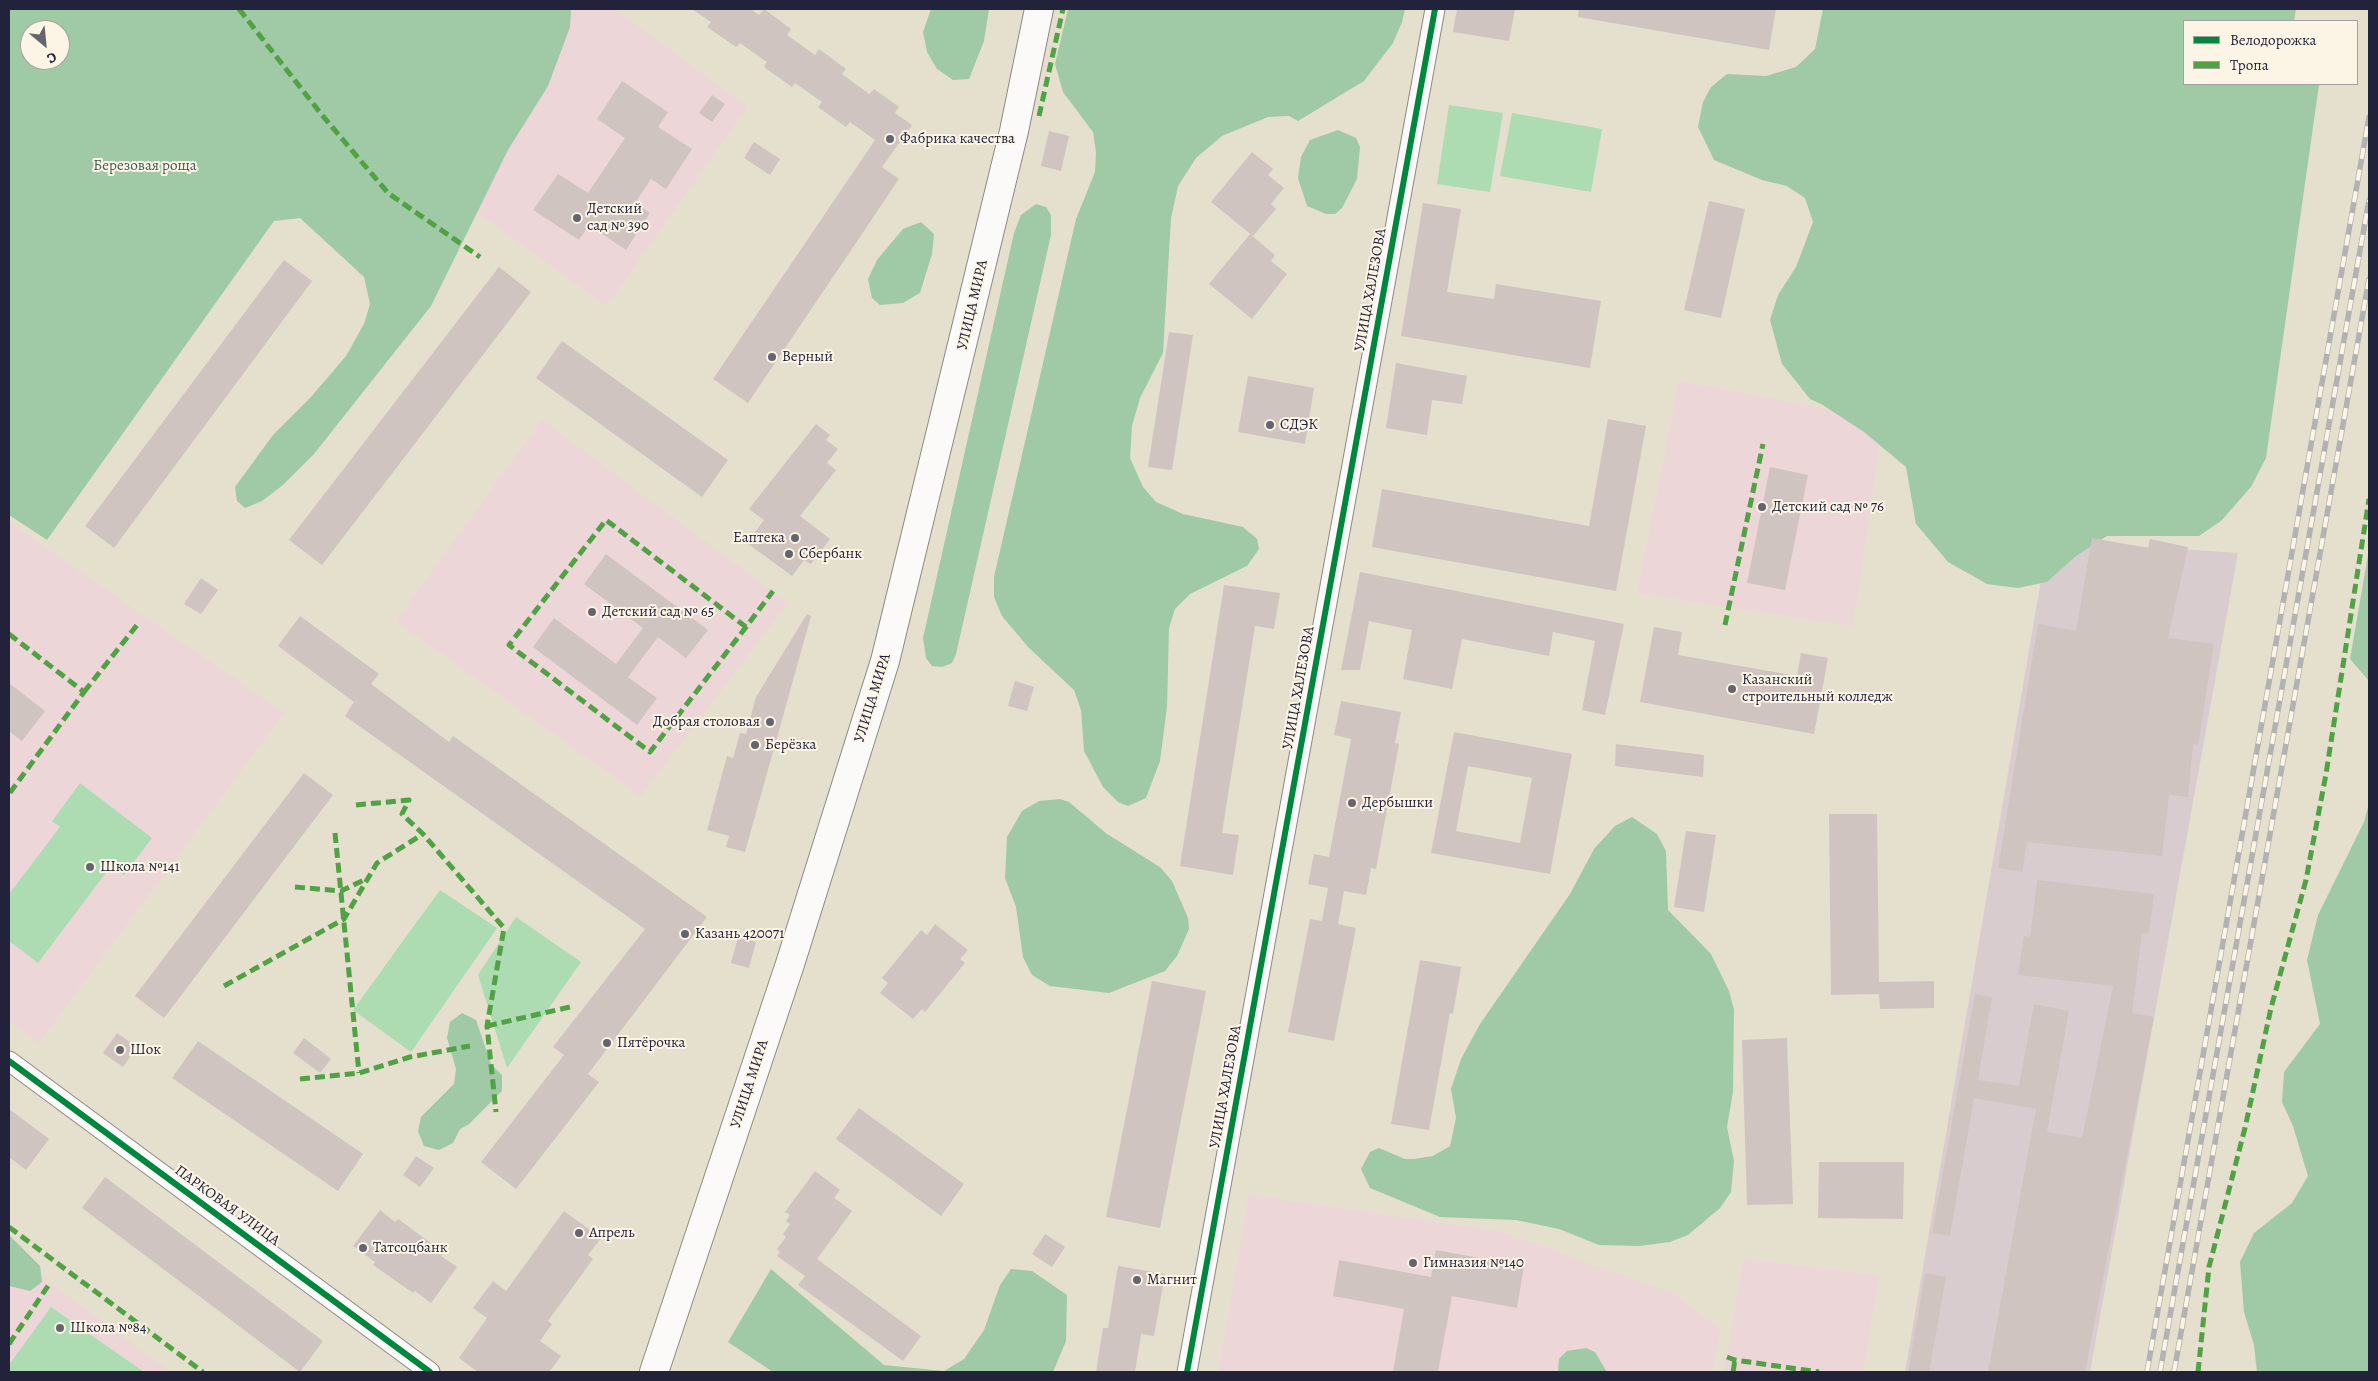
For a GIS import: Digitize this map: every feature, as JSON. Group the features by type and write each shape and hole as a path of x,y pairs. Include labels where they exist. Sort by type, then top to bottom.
{"main road":[{"name":"УЛИЦА МИРА","path":"654,1372 790,964 885,661 1014,131 1039,9"}],"street":[{"name":"УЛИЦА ХАЛЕЗОВА","path":"1187,1372 1435,9"},
{"name":"ПАРКОВАЯ УЛИЦА","path":"9,1061 430,1372"}],"shaded area":[{"name":"Детский сад № 390","path":"452,9 615,9 747,107 607,306 364,131"},
{"name":"Детский сад № 76","path":"1679,381 1883,420 1853,626 1637,593"},
{"name":"Детский сад № 65","path":"542,420 788,603 641,796 396,621"},
{"name":"Школа №141","path":"9,522 284,713 39,1043 9,1020"},
{"path":"2048,540 2238,553 2090,1372 1905,1372"},
{"name":"Гимназия №140","path":"1249,1195 1503,1232 1674,1294 1721,1330 1712,1372 1219,1372"},
{"name":"Школа №84","path":"9,1253 50,1283 171,1372 9,1372"},
{"path":"1744,1259 1879,1276 1863,1372 1724,1372"}],"green space":[{"name":"Березовая роща","path":"9,9 571,9 570,27 548,86 508,150 431,306 314,454 283,485 262,501 245,508 237,501 235,487 273,435 311,397 346,356 364,324 370,304 364,277 300,218 274,221 47,540 9,515"},
{"path":"931,9 989,9 984,41 969,79 953,80 937,69 927,52 923,32"},
{"path":"1068,9 1405,9 1393,43 1364,81 1298,121 1289,116 1268,117 1222,136 1196,158 1178,186 1171,218 1163,353 1140,398 1132,426 1130,458 1143,487 1156,502 1183,514 1243,527 1257,539 1259,549 1247,566 1190,594 1175,609 1169,628 1167,707 1160,761 1146,798 1128,806 1118,802 1103,787 1084,751 1081,710 1074,690 1028,647 1002,616 994,597 994,577 1076,219 1095,172 1096,152 1093,132 1063,92 1055,64"},
{"path":"1823,9 2296,9 2294,20 2183,20 2183,85 2319,85 2266,458 2251,487 2221,521 2199,536 2107,536 2076,556 2047,582 2018,588 1987,584 1948,562 1916,524 1906,467 1864,432 1823,405 1810,399 1782,364 1770,320 1778,295 1796,267 1813,222 1805,198 1787,186 1762,180 1714,160 1698,127 1703,102 1711,87 1727,74 1766,76 1796,67 1815,49"},
{"path":"1449,105 1503,113 1490,192 1437,184"},
{"path":"1512,113 1602,129 1591,192 1500,176"},
{"path":"1338,130 1356,138 1360,147 1357,179 1342,208 1335,214 1326,214 1307,206 1298,178 1301,157 1310,140"},
{"path":"1036,204 1046,207 1051,215 1051,235 956,654 952,663 942,667 932,666 926,658 923,638 1014,233 1021,215"},
{"path":"921,222 934,234 932,254 920,293 903,303 880,305 872,298 868,279 877,260 903,229"},
{"path":"2369,549 2369,681 2350,659"},
{"path":"80,783 152,838 124,875 111,866 38,963 9,941 9,894 60,827 52,821"},
{"path":"1060,799 1069,802 1107,834 1160,867 1172,881 1188,918 1189,929 1177,956 1165,971 1109,993 1050,986 1032,975 1023,957 1016,907 1005,878 1007,837 1022,811 1039,801"},
{"path":"2369,803 2369,1372 2257,1372 2254,1345 2244,1312 2240,1262 2254,1233 2292,1203 2308,1176 2293,1126 2282,1102 2284,1072 2320,1024 2307,960 2318,915 2364,822"},
{"path":"1632,817 1657,834 1666,851 1668,910 1711,954 1729,991 1734,1010 1733,1092 1727,1127 1734,1161 1731,1192 1720,1208 1688,1235 1670,1242 1639,1246 1599,1245 1559,1229 1516,1220 1440,1217 1370,1188 1361,1169 1370,1152 1379,1148 1405,1159 1414,1159 1433,1156 1450,1146 1456,1118 1451,1089 1461,1059 1480,1024 1570,894 1594,849 1615,826"},
{"path":"440,890 497,928 411,1052 353,1010"},
{"path":"516,917 581,962 507,1068 478,975"},
{"path":"462,1013 476,1020 491,1064 502,1075 502,1091 469,1124 460,1129 453,1143 439,1150 424,1146 418,1131 421,1117 454,1084 456,1069 447,1038 450,1022"},
{"path":"9,1235 40,1266 42,1282 30,1291 9,1286"},
{"path":"771,1269 884,1365 944,1371 964,1359 984,1330 1000,1285 1011,1269 1032,1271 1067,1295 1066,1341 1053,1372 773,1372 728,1342"},
{"path":"51,1307 144,1372 9,1372 9,1365"},
{"path":"1586,1348 1595,1352 1607,1372 1558,1372 1559,1359 1567,1351"}],"building":[{"path":"692,9 751,9 759,15 764,9 791,29 787,35 815,55 819,49 846,69 842,74 869,94 874,89 899,107 895,113 912,125 882,167 899,179 748,403 713,379 875,140 850,122 846,127 818,107 822,102 795,83 792,87 764,67 767,62 740,43 736,47 707,27 711,22"},
{"path":"1457,9 1515,9 1509,41 1453,32"},
{"path":"1579,9 1776,9 1769,50 1578,17"},
{"path":"622,81 668,112 658,127 692,149 666,189 651,179 635,203 650,213 626,250 589,225 579,240 533,210 558,174 588,193 625,138 597,119"},
{"path":"712,95 725,104 712,122 699,113"},
{"path":"1049,131 1069,136 1061,171 1041,166"},
{"path":"754,142 780,159 770,175 744,158"},
{"path":"1252,152 1273,169 1268,175 1284,188 1271,204 1276,209 1253,236 1211,202"},
{"path":"1709,201 1745,209 1721,318 1684,310"},
{"path":"1423,203 1461,209 1447,292 1494,299 1496,284 1601,301 1590,368 1401,336"},
{"path":"1250,234 1275,255 1271,261 1287,274 1252,319 1209,284"},
{"path":"284,260 312,281 114,548 85,526"},
{"path":"499,267 531,292 322,565 289,540"},
{"path":"1169,332 1193,335 1172,470 1148,467"},
{"path":"562,341 728,460 702,497 536,378"},
{"path":"1396,363 1467,376 1462,404 1432,400 1427,435 1386,428"},
{"path":"1248,376 1314,388 1305,444 1238,432"},
{"path":"1608,419 1646,426 1616,591 1372,547 1382,489 1589,526"},
{"path":"816,424 830,435 826,440 838,449 827,463 836,470 800,516 830,539 811,564 804,560 792,576 747,543 764,520 749,509"},
{"path":"1770,467 1808,475 1785,590 1747,583"},
{"path":"2092,538 2148,548 2150,539 2188,547 2168,638 2214,644 2198,745 2193,744 2188,797 2169,795 2162,856 2027,842 2022,872 1998,868 2038,624 2076,631"},
{"path":"606,554 708,630 686,658 658,637 628,677 657,698 637,725 533,647 554,618 616,664 643,628 584,584"},
{"path":"1360,572 1624,624 1605,715 1582,710 1595,641 1553,632 1549,656 1462,639 1452,689 1403,679 1412,630 1369,621 1360,670 1341,670"},
{"path":"201,578 218,590 201,614 184,604"},
{"path":"1224,585 1280,593 1274,629 1255,626 1222,833 1239,835 1233,875 1180,866"},
{"name":"Берёзка","path":"807,614 811,616 745,852 726,847 729,836 707,830 727,756 733,758 740,733 746,734 756,697"},
{"path":"300,616 379,674 371,684 449,742 453,736 707,917 588,1074 599,1082 516,1189 481,1162 564,1055 553,1047 645,929 345,716 354,702 278,646"},
{"name":"Казанский строительный колледж","path":"1654,627 1682,632 1678,655 1797,676 1801,653 1828,658 1814,734 1640,702"},
{"path":"1015,681 1034,687 1027,711 1008,706"},
{"path":"9,683 45,711 22,741 9,731"},
{"path":"1341,701 1401,712 1395,743 1399,744 1376,869 1371,868 1366,895 1344,891 1338,924 1356,928 1334,1041 1288,1032 1310,919 1322,921 1328,888 1308,884 1314,854 1329,857 1351,739 1334,735"},
{"path":"1454,732 1572,754 1550,874 1431,853","holes":["1468,766 1532,778 1520,843 1456,831"]},
{"path":"1616,744 1704,755 1703,777 1615,766"},
{"path":"304,773 333,795 164,1018 135,996"},
{"path":"1829,814 1877,814 1879,982 1934,981 1934,1008 1880,1009 1879,994 1831,995"},
{"path":"1686,831 1716,835 1704,912 1674,907"},
{"path":"2037,880 2154,894 2149,934 2142,933 2132,1013 2154,1017 2085,1372 1988,1372 2036,1109 1974,1098 1950,1236 1932,1233 1975,994 1992,997 1978,1080 2019,1086 2034,1004 2069,1011 2047,1132 2082,1138 2113,986 2018,975 2024,936 2030,937"},
{"path":"935,924 968,950 960,959 965,963 925,1012 922,1009 913,1019 880,993 888,983 882,978 921,930 927,935"},
{"path":"738,937 756,942 749,968 731,963"},
{"path":"1420,960 1461,967 1453,1014 1450,1013 1429,1130 1391,1124"},
{"path":"1152,981 1206,991 1160,1228 1106,1217"},
{"name":"Шок","path":"117,1033 137,1047 123,1067 103,1053"},
{"path":"304,1038 331,1059 320,1073 293,1053"},
{"path":"1787,1038 1793,1204 1747,1205 1742,1040"},
{"path":"198,1041 363,1154 338,1191 172,1078"},
{"path":"859,1108 964,1184 941,1216 836,1139"},
{"path":"9,1109 49,1139 26,1170 9,1157"},
{"path":"416,1156 434,1168 420,1187 403,1175"},
{"path":"1819,1162 1904,1162 1903,1219 1818,1218"},
{"path":"815,1171 840,1190 834,1198 852,1211 817,1259 921,1336 903,1361 798,1285 805,1276 777,1256 780,1252 777,1249 786,1237 783,1234 790,1224 786,1221 790,1215 785,1212"},
{"path":"105,1177 323,1341 300,1372 82,1208"},
{"path":"380,1210 395,1222 398,1219 443,1252 441,1256 457,1267 431,1303 373,1265 375,1262 353,1246"},
{"path":"564,1211 601,1238 588,1255 593,1259 548,1321 552,1324 540,1341 561,1356 549,1372 478,1372 459,1358 487,1318 473,1308 493,1281 506,1291"},
{"path":"1045,1234 1065,1247 1052,1267 1032,1254"},
{"path":"1436,1250 1524,1266 1517,1308 1452,1296 1438,1372 1393,1372 1404,1309 1333,1296 1339,1260 1431,1277"},
{"path":"1118,1266 1165,1274 1154,1336 1141,1334 1135,1372 1096,1372 1103,1328 1108,1328"},
{"path":"1925,1273 1946,1277 1929,1372 1908,1372"}],"railway":[{"path":"2147,1372 2369,117"},
{"path":"2160,1372 2369,200"},
{"path":"2174,1372 2369,279"}],"marked path":[{"path":"239,9 322,115 388,193 480,257"},
{"path":"1039,116 1063,9"},
{"path":"1725,625 1763,444"},
{"path":"2198,1372 2209,1267 2245,1128 2271,1008 2306,880 2326,774 2369,499"},
{"path":"746,627 606,520 509,645 650,752 746,627 773,591"},
{"path":"84,692 137,625"},
{"path":"9,634 84,692 9,794"},
{"path":"356,805 409,800 402,814 423,834 504,928 487,1026 496,1112"},
{"path":"335,833 359,1073"},
{"path":"224,986 344,919 377,863 423,834"},
{"path":"295,887 341,891 368,878"},
{"path":"487,1026 570,1007"},
{"path":"300,1079 359,1073 410,1057 470,1046"},
{"path":"9,1227 203,1372"},
{"path":"9,1344 50,1283"},
{"path":"1727,1357 1735,1360 1819,1372"},
{"path":"1733,1372 1735,1360"}],"cycle path":[{"path":"1187,1372 1435,9"},
{"path":"9,1061 430,1372"}],"place":[{"name":"Фабрика качества","path":"890,139"},
{"name":"Детский сад № 390","path":"577,218"},
{"name":"Верный","path":"772,357"},
{"name":"СДЭК","path":"1270,425"},
{"name":"Детский сад № 76","path":"1762,507"},
{"name":"Еаптека","path":"795,538"},
{"name":"Сбербанк","path":"789,554"},
{"name":"Детский сад № 65","path":"592,612"},
{"name":"Казанский строительный колледж","path":"1732,689"},
{"name":"Добрая столовая","path":"770,722"},
{"name":"Берёзка","path":"755,745"},
{"name":"Дербышки","path":"1352,803"},
{"name":"Школа №141","path":"90,867"},
{"name":"Казань 420071","path":"685,934"},
{"name":"Пятёрочка","path":"607,1043"},
{"name":"Шок","path":"120,1050"},
{"name":"Апрель","path":"579,1233"},
{"name":"Татсоцбанк","path":"363,1248"},
{"name":"Гимназия №140","path":"1413,1263"},
{"name":"Магнит","path":"1137,1280"},
{"name":"Школа №84","path":"60,1328"}]}
